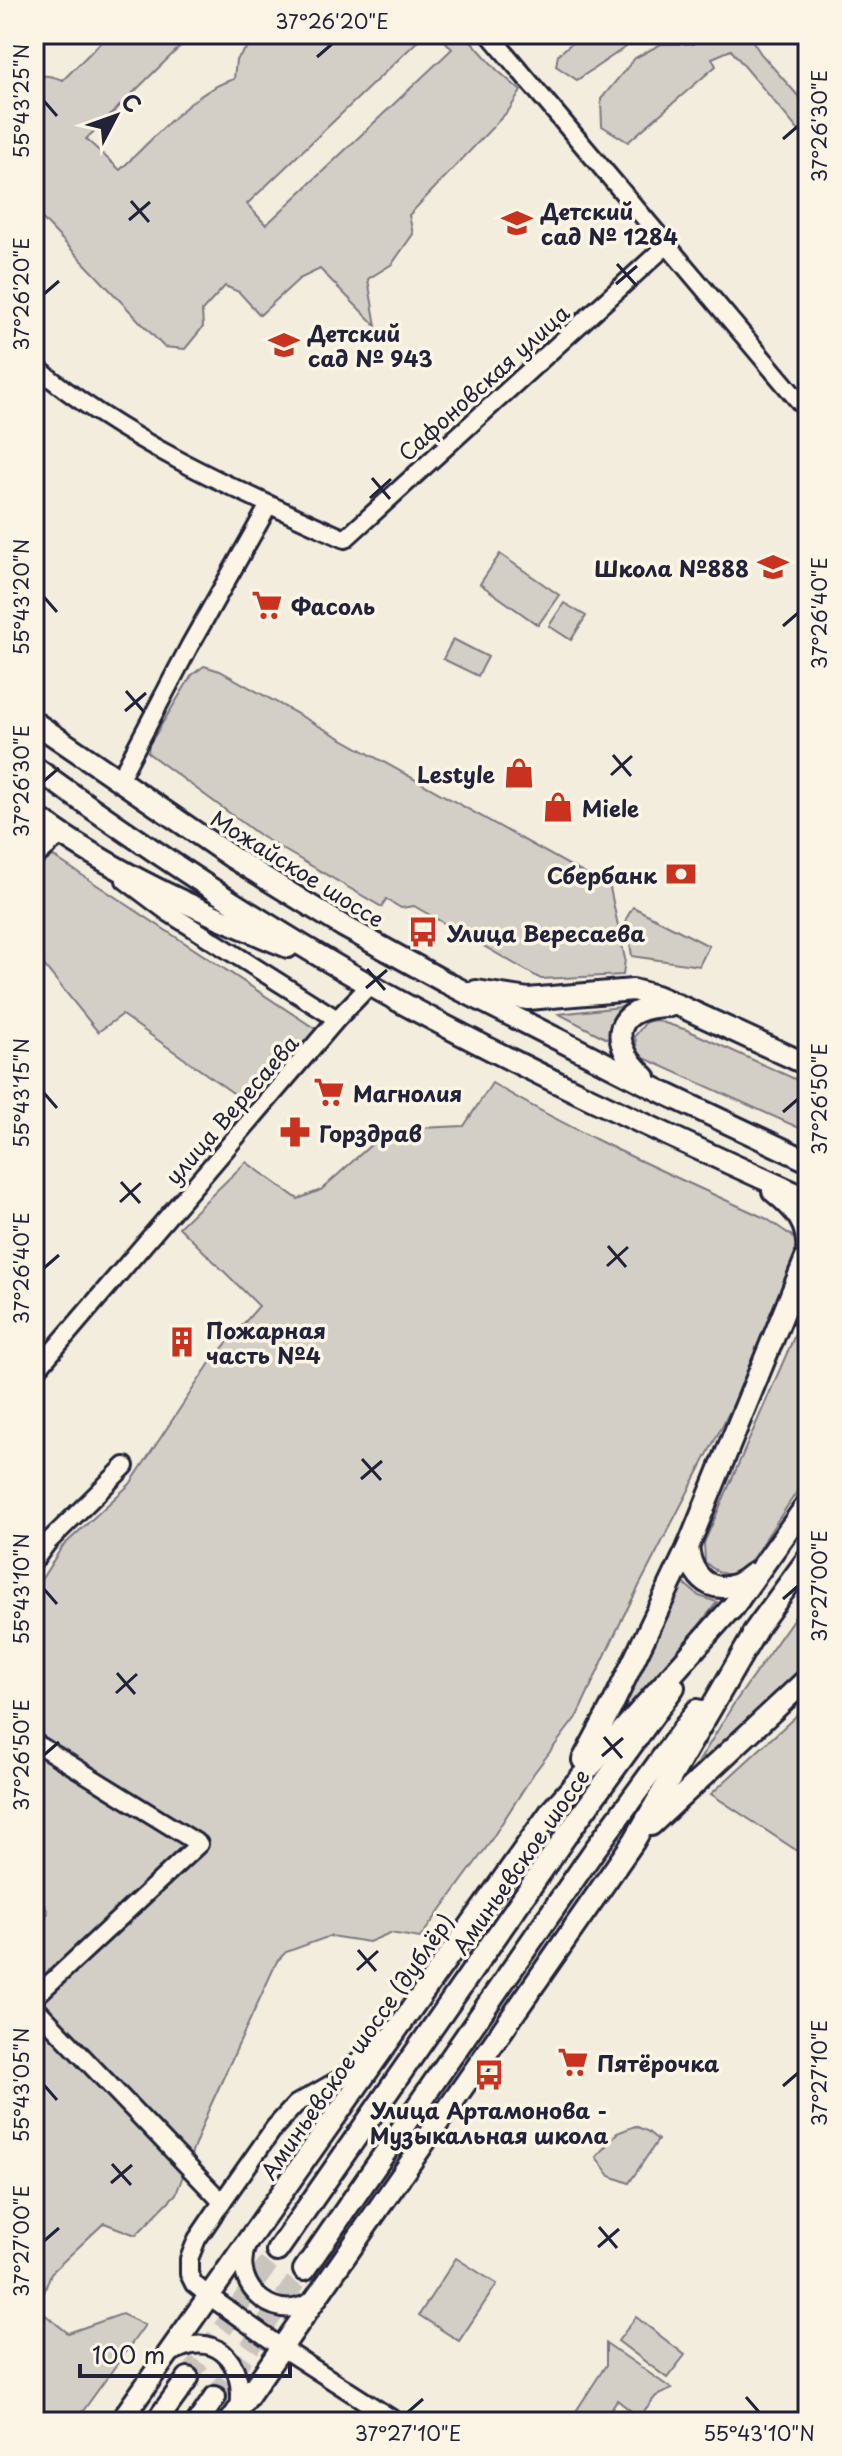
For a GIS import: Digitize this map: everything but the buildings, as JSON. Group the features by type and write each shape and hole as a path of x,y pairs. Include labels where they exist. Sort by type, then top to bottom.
{"main road":[{"name":"Можайское шоссе","path":"34,722 246,866 343,926 445,982 660,1091 808,1161"},
{"path":"34,767 224,896 343,970 547,1077 808,1199"},
{"path":"34,815 89,853 193,906 343,970"},
{"path":"445,982 486,994 528,999 633,990 680,1006 808,1065"},
{"path":"660,1091 625,1055 620,1041 621,1030 627,1019 639,1010 652,1006 680,1006"},
{"path":"551,1811 595,1738 688,1547 807,1254 806,1229 798,1215 751,1173"},
{"name":"Аминьевское шоссе","path":"277,2251 568,1833 808,1503"},
{"path":"688,1547 690,1565 698,1576 713,1586 733,1586 764,1564"},
{"path":"304,2270 593,1852 808,1558"},
{"name":"Аминьевское шоссе (дублёр)","path":"120,2422 551,1811 739,1599"},
{"path":"235,2416 634,1841 761,1622"},
{"path":"634,1841 808,1678"},
{"path":"156,2422 188,2378"},
{"path":"198,2422 215,2397"}],"street":[{"path":"489,34 808,412"},
{"name":"Сафоновская улица","path":"34,365 57,384 136,435 208,475 345,539 668,244"},
{"path":"119,780 269,505"},
{"path":"34,858 61,835"},
{"path":"89,853 169,913 337,1019"},
{"name":"улица Вересаева","path":"34,1373 337,1019 370,985"},
{"path":"34,1561 48,1542 125,1466"},
{"path":"34,1742 199,1844 34,1998"},
{"path":"34,2006 222,2202"},
{"path":"397,2422 282,2348 209,2296 194,2284 189,2274 189,2259 197,2239 274,2128 296,2104 340,2079 407,2015"},
{"path":"249,2240 242,2257 244,2273 250,2288 262,2300 277,2307 293,2308 309,2304 322,2291"},
{"path":"166,2356 190,2344 207,2345 221,2352 233,2364 240,2378 235,2416"}],"shaded area":[{"path":"109,34 193,34 86,139 120,170 188,105 218,85 234,79 236,60 259,34 425,34 247,204 266,225 452,49 439,34 465,34 497,70 521,91 509,110 409,215 413,234 392,264 368,279 376,326 320,269 299,279 260,315 239,292 225,286 202,311 203,327 185,349 164,347 34,210 34,80 51,76 63,80"},
{"path":"582,34 639,34 630,44 577,80 556,66 558,55"},
{"path":"695,34 748,34 761,54 808,107 808,142 731,50 712,58 716,66 628,142 602,126 601,99 635,58 661,44 693,44"},
{"path":"500,554 559,595 538,625 480,584"},
{"path":"564,603 586,616 571,640 549,626"},
{"path":"453,639 488,657 478,676 443,659"},
{"path":"204,666 220,671 610,888 625,959 623,975 541,979 414,906 401,908 386,899 382,907 262,837 148,753 149,745 192,675"},
{"path":"53,856 317,1030 246,1102 122,1015 98,1032 34,953 34,871"},
{"path":"633,907 709,946 699,966 632,956 626,919"},
{"path":"621,1007 611,1030 611,1041 559,1014"},
{"path":"655,1020 687,1030 808,1085 808,1132 644,1058 637,1051 635,1036 646,1022"},
{"path":"492,1083 593,1138 767,1219 792,1236 804,1253 774,1326 623,1617 577,1716 420,1938 390,1933 369,1942 330,1936 286,1952 277,1961 208,2111 176,2194 136,2235 104,2223 51,2273 38,2309 68,2333 122,2314 145,2325 75,2422 34,2422 34,1930 48,1913 34,1880 34,1591 62,1547 130,1484 212,1360 259,1306 179,1227 246,1162 298,1199 321,1190 373,1143 420,1128 464,1126"},
{"path":"808,1305 808,1475 744,1571 723,1573 705,1562 704,1543"},
{"path":"680,1580 699,1596 717,1602 617,1731 615,1728"},
{"path":"808,1598 808,1672 684,1786 733,1705"},
{"path":"808,1705 808,1858 711,1794"},
{"path":"635,2126 658,2140 629,2183 610,2176 596,2157 617,2133"},
{"path":"456,2258 497,2284 459,2341 419,2315"},
{"path":"636,2317 685,2355 667,2378 618,2341"},
{"path":"606,2343 672,2389 656,2396 639,2417 617,2400 602,2422 569,2422 606,2365"}],"tunnel":[{"path":"188,2378 277,2251"},
{"path":"215,2397 304,2270"}],"place":[{"name":"Детский сад № 1284","path":"517,223"},
{"name":"Детский сад № 943","path":"284,345"},
{"name":"Школа №888","path":"773,567"},
{"name":"Фасоль","path":"267,605"},
{"name":"Lestyle","path":"519,773"},
{"name":"Miele","path":"558,807"},
{"name":"Сбербанк","path":"681,874"},
{"name":"Улица Вересаева","path":"423,932"},
{"name":"Магнолия","path":"329,1092"},
{"name":"Горздрав","path":"295,1132"},
{"name":"Пожарная часть №4","path":"182,1342"},
{"name":"Пятёрочка","path":"573,2062"},
{"name":"Улица Артамонова - Музыкальная школа","path":"489,2075"}]}
